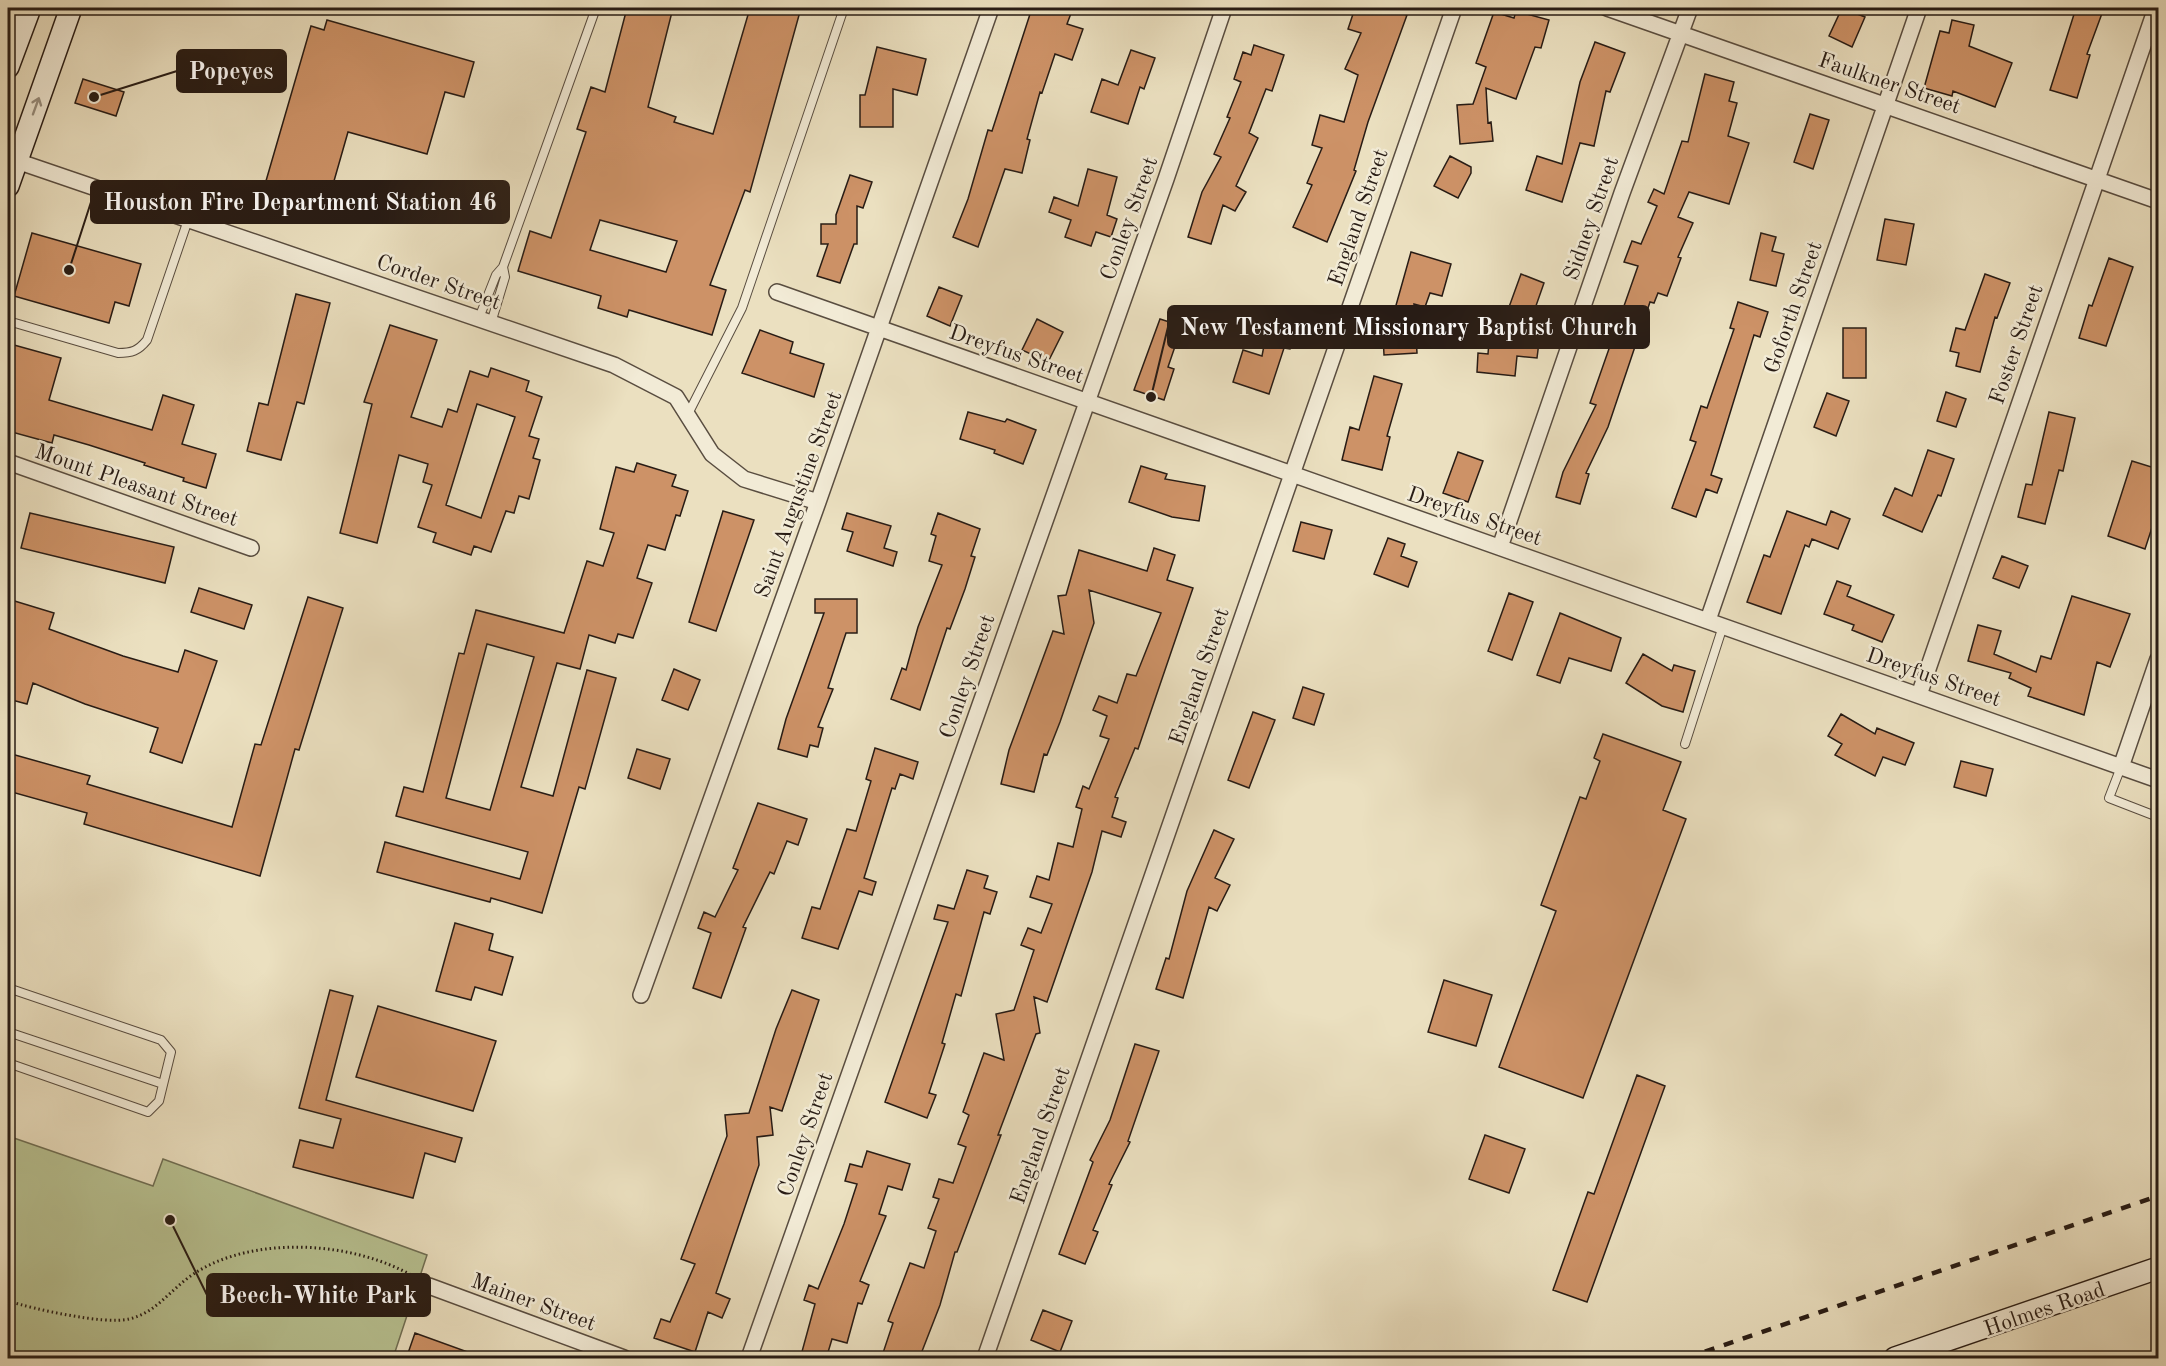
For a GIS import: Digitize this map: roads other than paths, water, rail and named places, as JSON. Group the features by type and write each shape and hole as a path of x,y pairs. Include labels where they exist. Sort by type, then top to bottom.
{"main road":[{"path":"8,67 30,8"},
{"path":"8,186 12,160 72,8"},
{"name":"Holmes Road","path":"1894,1359 2158,1268"}],"street":[{"name":"Saint Augustine Street","path":"641,995 818,502 991,8"},
{"name":"Conley Street","path":"748,1359 1224,8"},
{"name":"England Street","path":"985,1359 1454,8"},
{"name":"Faulkner Street","path":"1607,8 2158,201"},
{"name":"Sidney Street","path":"1500,547 1622,193 1690,8"},
{"name":"Goforth Street","path":"1708,620 1920,8"},
{"name":"Foster Street","path":"1919,695 2156,8"},
{"name":"Corder Street","path":"12,160 614,365 676,397 712,454 744,479 818,502"},
{"name":"Dreyfus Street","path":"777,292 2158,780"},
{"name":"Mount Pleasant Street","path":"8,462 251,548"},
{"path":"2121,767 2158,659"},
{"name":"Mainer Street","path":"429,1286 624,1359"}],"lane":[{"path":"8,30 15,8"},
{"path":"485,321 496,275 503,267 596,8"},
{"path":"688,416 742,308 844,8"},
{"path":"15,323 118,353 130,353 139,349 147,340 188,220"},
{"path":"485,321 505,277 503,267"},
{"path":"1685,744 1723,626"},
{"path":"2121,767 2109,798 2158,817"},
{"path":"8,988 160,1040 171,1052 159,1101 148,1112 8,1063"},
{"path":"8,1032 163,1084"}],"railway":[{"path":"1686,1358 2158,1196"}],"place":[{"name":"Popeyes","path":"94,97"},
{"name":"Houston Fire Department Station 46","path":"69,270"},
{"name":"New Testament Missionary Baptist Church","path":"1151,397"},
{"name":"Beech-White Park","path":"170,1220"}]}
